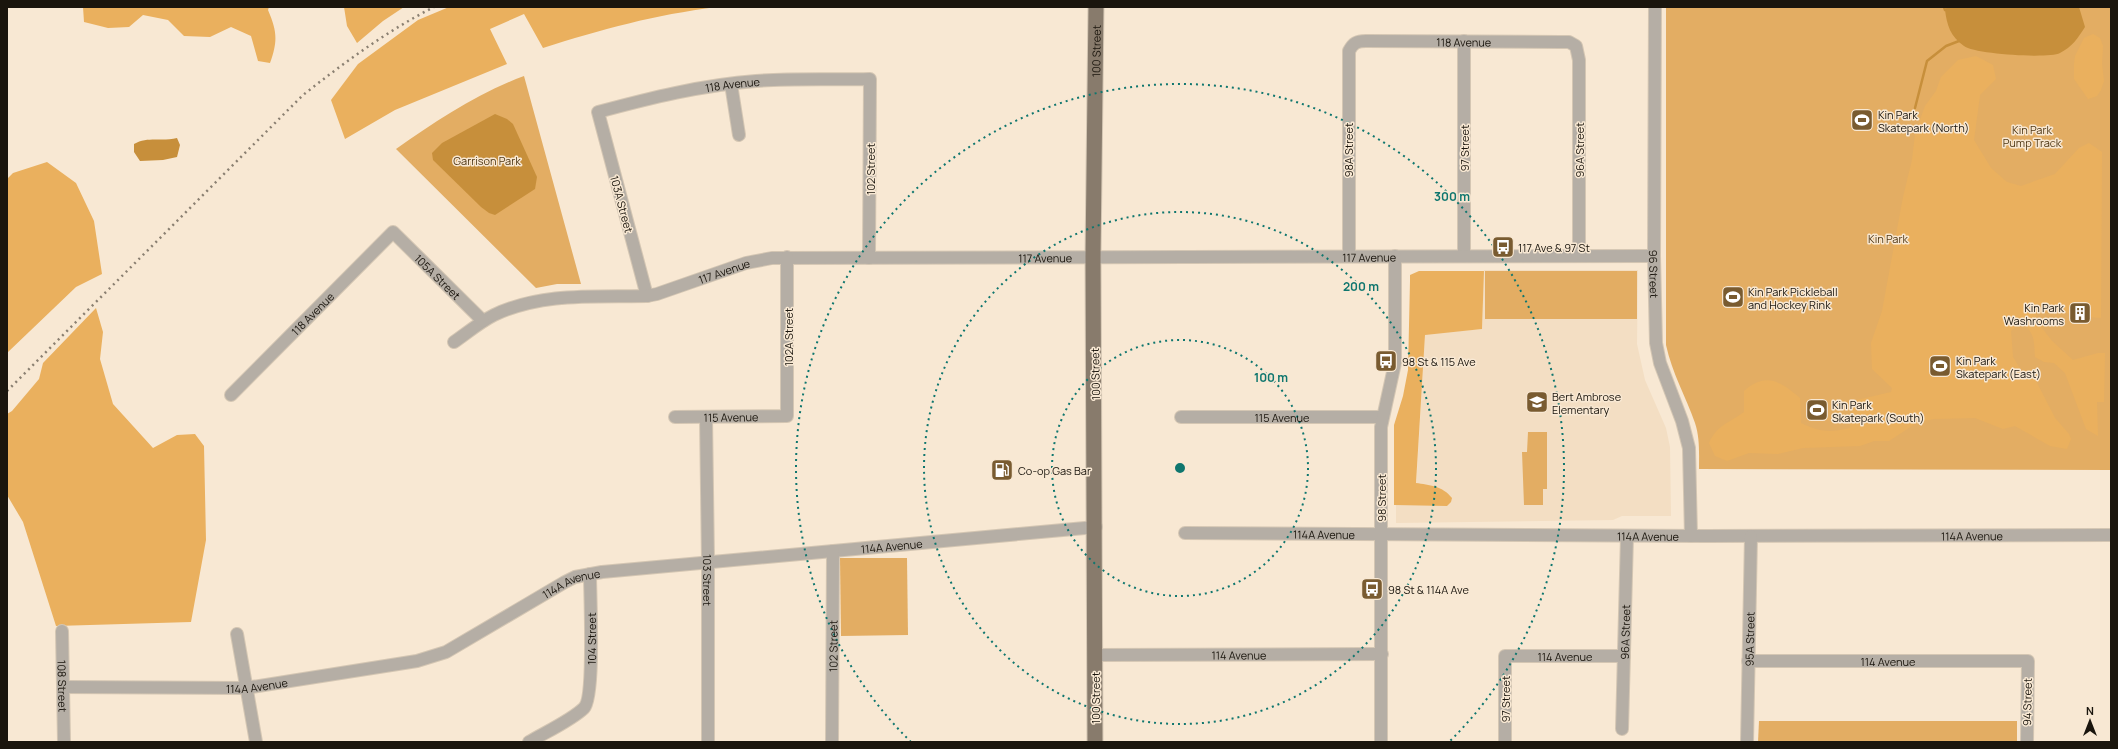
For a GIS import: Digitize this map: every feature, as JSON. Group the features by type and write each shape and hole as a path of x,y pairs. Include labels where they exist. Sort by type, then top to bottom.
{"main road":[{"name":"100 Street","path":"1095,742 1096,527 1093,257 1096,7"}],"street":[{"name":"96 Street","path":"1655,7 1654,256 1656,343 1662,369 1682,421 1689,448 1691,536"},
{"name":"118 Avenue","path":"1352,45 1358,42 1366,41 1464,41 1569,42 1576,46"},
{"name":"97 Street","path":"1464,41 1464,255"},
{"name":"98A Street","path":"1349,256 1348,60 1352,45"},
{"name":"96A Street","path":"1576,46 1579,60 1579,256"},
{"name":"118 Avenue","path":"598,112 678,92 756,81 870,80"},
{"name":"102 Street","path":"868,258 870,80"},
{"path":"732,84 739,135"},
{"name":"103A Street","path":"598,112 647,296"},
{"name":"118 Avenue","path":"231,395 393,232"},
{"name":"105A Street","path":"393,232 483,321"},
{"name":"117 Avenue","path":"454,342 483,321 515,308 554,299 647,296 670,291 746,262 787,257 868,258 1464,255 1654,256"},
{"name":"98 Street","path":"1381,742 1382,417 1388,400 1395,363 1395,256"},
{"name":"102A Street","path":"787,257 787,416"},
{"name":"115 Avenue","path":"674,417 787,416"},
{"name":"103 Street","path":"706,417 708,742"},
{"name":"115 Avenue","path":"1181,417 1382,417"},
{"name":"114A Avenue","path":"63,687 246,688 407,663 435,656 565,582 590,574 1096,527"},
{"name":"114A Avenue","path":"1186,533 1627,536 2111,535"},
{"name":"96A Street","path":"1622,729 1627,536"},
{"name":"95A Street","path":"1747,742 1751,536"},
{"name":"102 Street","path":"832,742 833,551"},
{"name":"104 Street","path":"529,742 576,714 584,708 588,702 590,683 590,574"},
{"name":"108 Street","path":"62,631 64,742"},
{"path":"237,634 256,742"},
{"name":"114 Avenue","path":"1095,655 1382,654"},
{"name":"97 Street","path":"1505,656 1505,742"},
{"name":"114 Avenue","path":"1505,656 1624,656"},
{"name":"114 Avenue","path":"1748,661 2028,661"},
{"name":"94 Street","path":"2027,742 2028,661"}],"shaded area":[{"path":"83,7 269,7 268,10 275,30 274,48 270,63 258,61 251,36 231,27 210,37 184,36 168,20 143,15 129,27 108,28 84,22"},
{"path":"344,7 404,7 383,21 357,43 347,26"},
{"path":"449,7 717,7 629,23 543,48 524,14 490,29 507,64 395,110 345,139 331,100 358,64 418,20"},
{"path":"1947,7 2079,7 2085,27 2068,48 2053,55 2027,56 1982,51 1964,46 1955,38 1947,21 1945,10"},
{"path":"2093,34 2100,38 2103,46 2102,64 2104,81 2097,96 2088,99 2074,79 2074,65 2075,56 2084,38"},
{"path":"1976,56 1993,65 1996,79 1980,95 1974,140 1991,168 2007,182 2021,186 2055,174 2079,148 2089,143 2102,152 2101,318 2077,316 2038,304 2035,319 2052,341 2073,360 2098,353 2105,353 2104,402 2097,402 2098,436 2086,429 2065,373 2054,363 2044,362 2035,357 2033,337 2029,329 2020,322 2011,331 2013,357 2022,372 2034,377 2055,418 2069,434 2071,439 2067,449 2050,446 2015,426 2003,429 1975,418 1934,419 1918,422 1889,441 1874,441 1860,446 1803,448 1778,454 1749,453 1727,461 1715,456 1709,443 1712,437 1720,428 1744,412 1744,391 1759,382 1766,380 1773,381 1793,392 1800,398 1801,423 1825,431 1836,431 1850,428 1852,410 1857,400 1891,392 1892,388 1872,369 1871,343 1882,311 1903,197 1912,160 1915,134 1925,106 1936,91 1941,77 1958,60"},
{"path":"495,114 507,119 513,124 537,177 535,189 495,215 489,213 481,207 433,160 432,153 442,143"},
{"path":"177,138 180,145 177,157 163,160 140,161 134,152 134,144 145,140 166,140"},
{"path":"47,162 76,183 94,221 102,274 76,287 7,353 7,179 13,173"},
{"name":"Bert Ambrose Elementary","path":"1484,270 1638,270 1637,344 1645,380 1666,428 1670,447 1671,516 1622,516 1613,520 1396,523 1396,505 1415,505 1425,334 1482,329"},
{"path":"1419,271 1484,271 1482,329 1425,335 1416,483 1426,484 1444,491 1452,498 1451,502 1447,506 1394,505 1394,425 1403,396 1408,370 1410,275"},
{"path":"96,308 103,332 100,359 113,404 153,448 177,435 195,434 204,446 206,540 191,622 56,626 23,522 7,495 7,414 12,411 39,379 43,363"}],"green space":[{"name":"Kin Park","path":"1666,7 2111,7 2111,470 1699,469 1697,429 1675,375 1666,345"},
{"name":"Garrison Park","path":"524,76 581,284 557,284 536,288 396,149 426,128 474,99"},
{"path":"1485,271 1637,271 1637,319 1485,319"},
{"path":"1528,432 1547,432 1547,489 1543,489 1543,505 1524,505 1522,452 1527,452"},
{"path":"840,558 907,558 908,635 841,636"},
{"path":"1759,721 2017,721 2017,742 1758,742"}],"waterway":[{"path":"1915,108 1927,61 1946,46 1959,41"}],"railway":[{"path":"7,391 303,95 367,48 400,26 434,7"}],"place":[{"name":"Kin Park Skatepark (North)","path":"1862,120"},
{"name":"117 Ave & 97 St","path":"1503,247"},
{"name":"Kin Park Pickleball and Hockey Rink","path":"1733,297"},
{"name":"Kin Park Washrooms","path":"2080,313"},
{"name":"98 St & 115 Ave","path":"1386,361"},
{"name":"Kin Park Skatepark (East)","path":"1940,366"},
{"name":"Bert Ambrose Elementary","path":"1537,402"},
{"name":"Kin Park Skatepark (South)","path":"1817,410"},
{"name":"Co-op Gas Bar","path":"1002,470"},
{"name":"98 St & 114A Ave","path":"1372,589"}],"park label":[{"name":"Kin Park Pump Track","path":"2032,135"}]}
